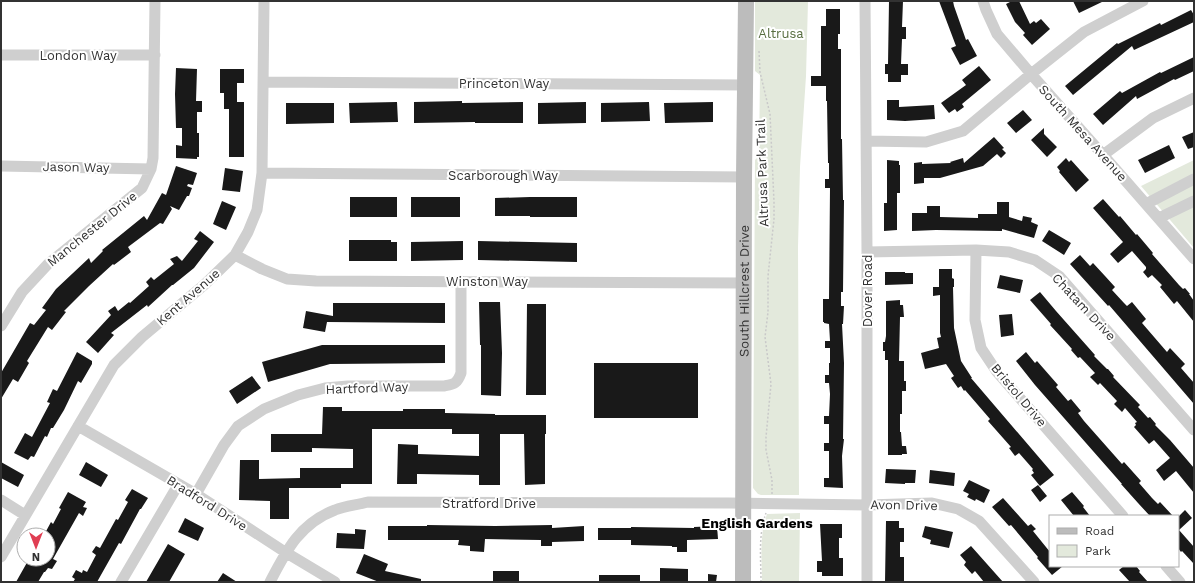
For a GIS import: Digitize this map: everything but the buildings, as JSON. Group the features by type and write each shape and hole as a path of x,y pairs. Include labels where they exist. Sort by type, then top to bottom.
{"street":[{"name":"Manchester Drive","path":"1,326 22,292 48,264 142,188 153,158 155,1"},
{"name":"Kent Avenue","path":"1,557 114,365 142,337 204,285 235,255 248,232 257,210 262,174 264,1"},
{"name":"South Hillcrest Drive","path":"743,582 746,1"},
{"name":"Dover Road","path":"865,1 867,141 867,582"},
{"name":"South Mesa Avenue","path":"983,1 997,34 1194,259"},
{"path":"867,141 926,142 963,131 1084,32 1128,4 1143,1"},
{"name":"London Way","path":"1,55 155,55"},
{"name":"Princeton Way","path":"263,82 745,85"},
{"path":"1104,155 1152,118 1194,98"},
{"name":"Jason Way","path":"1,166 150,169"},
{"name":"Scarborough Way","path":"262,174 744,177"},
{"path":"1146,204 1194,179"},
{"path":"1159,218 1194,201"},
{"name":"Chatam Drive","path":"867,252 976,250 1009,252 1036,260 1059,276 1194,430"},
{"name":"Bristol Drive","path":"976,250 975,320 981,348 997,372 1122,515"},
{"name":"Winston Way","path":"235,255 262,269 287,279 316,281 744,283"},
{"name":"Hartford Way","path":"196,494 224,445 238,426 264,409 298,395 325,388 348,386 444,386 454,384 458,381 461,373 461,281"},
{"name":"Bradford Drive","path":"78,426 196,494 285,552 335,582"},
{"path":"121,582 178,485"},
{"path":"1,500 25,515"},
{"name":"Stratford Drive","path":"270,582 285,552 301,532 314,520 335,510 368,502 744,503"},
{"name":"Avon Drive","path":"744,503 866,505 932,503 958,509 979,521 1034,582"},
{"path":"1167,567 1180,582"}],"path":[{"name":"Altrusa Park Trail","path":"759,50 760,72 770,114 774,202 774,219 768,276 768,312 765,337 771,384 766,450 772,480 772,494 761,535 761,582"}],"green space":[{"name":"Altrusa","path":"755,1 808,1 806,76 800,167 798,247 799,495 761,495 758,494 753,488 755,160 759,156 760,75 755,71"},
{"path":"1194,160 1194,248 1141,186"},
{"path":"800,513 799,582 762,582 762,539 764,522 767,514"}],"district":[{"name":"English Gardens","path":"757,523"}]}
